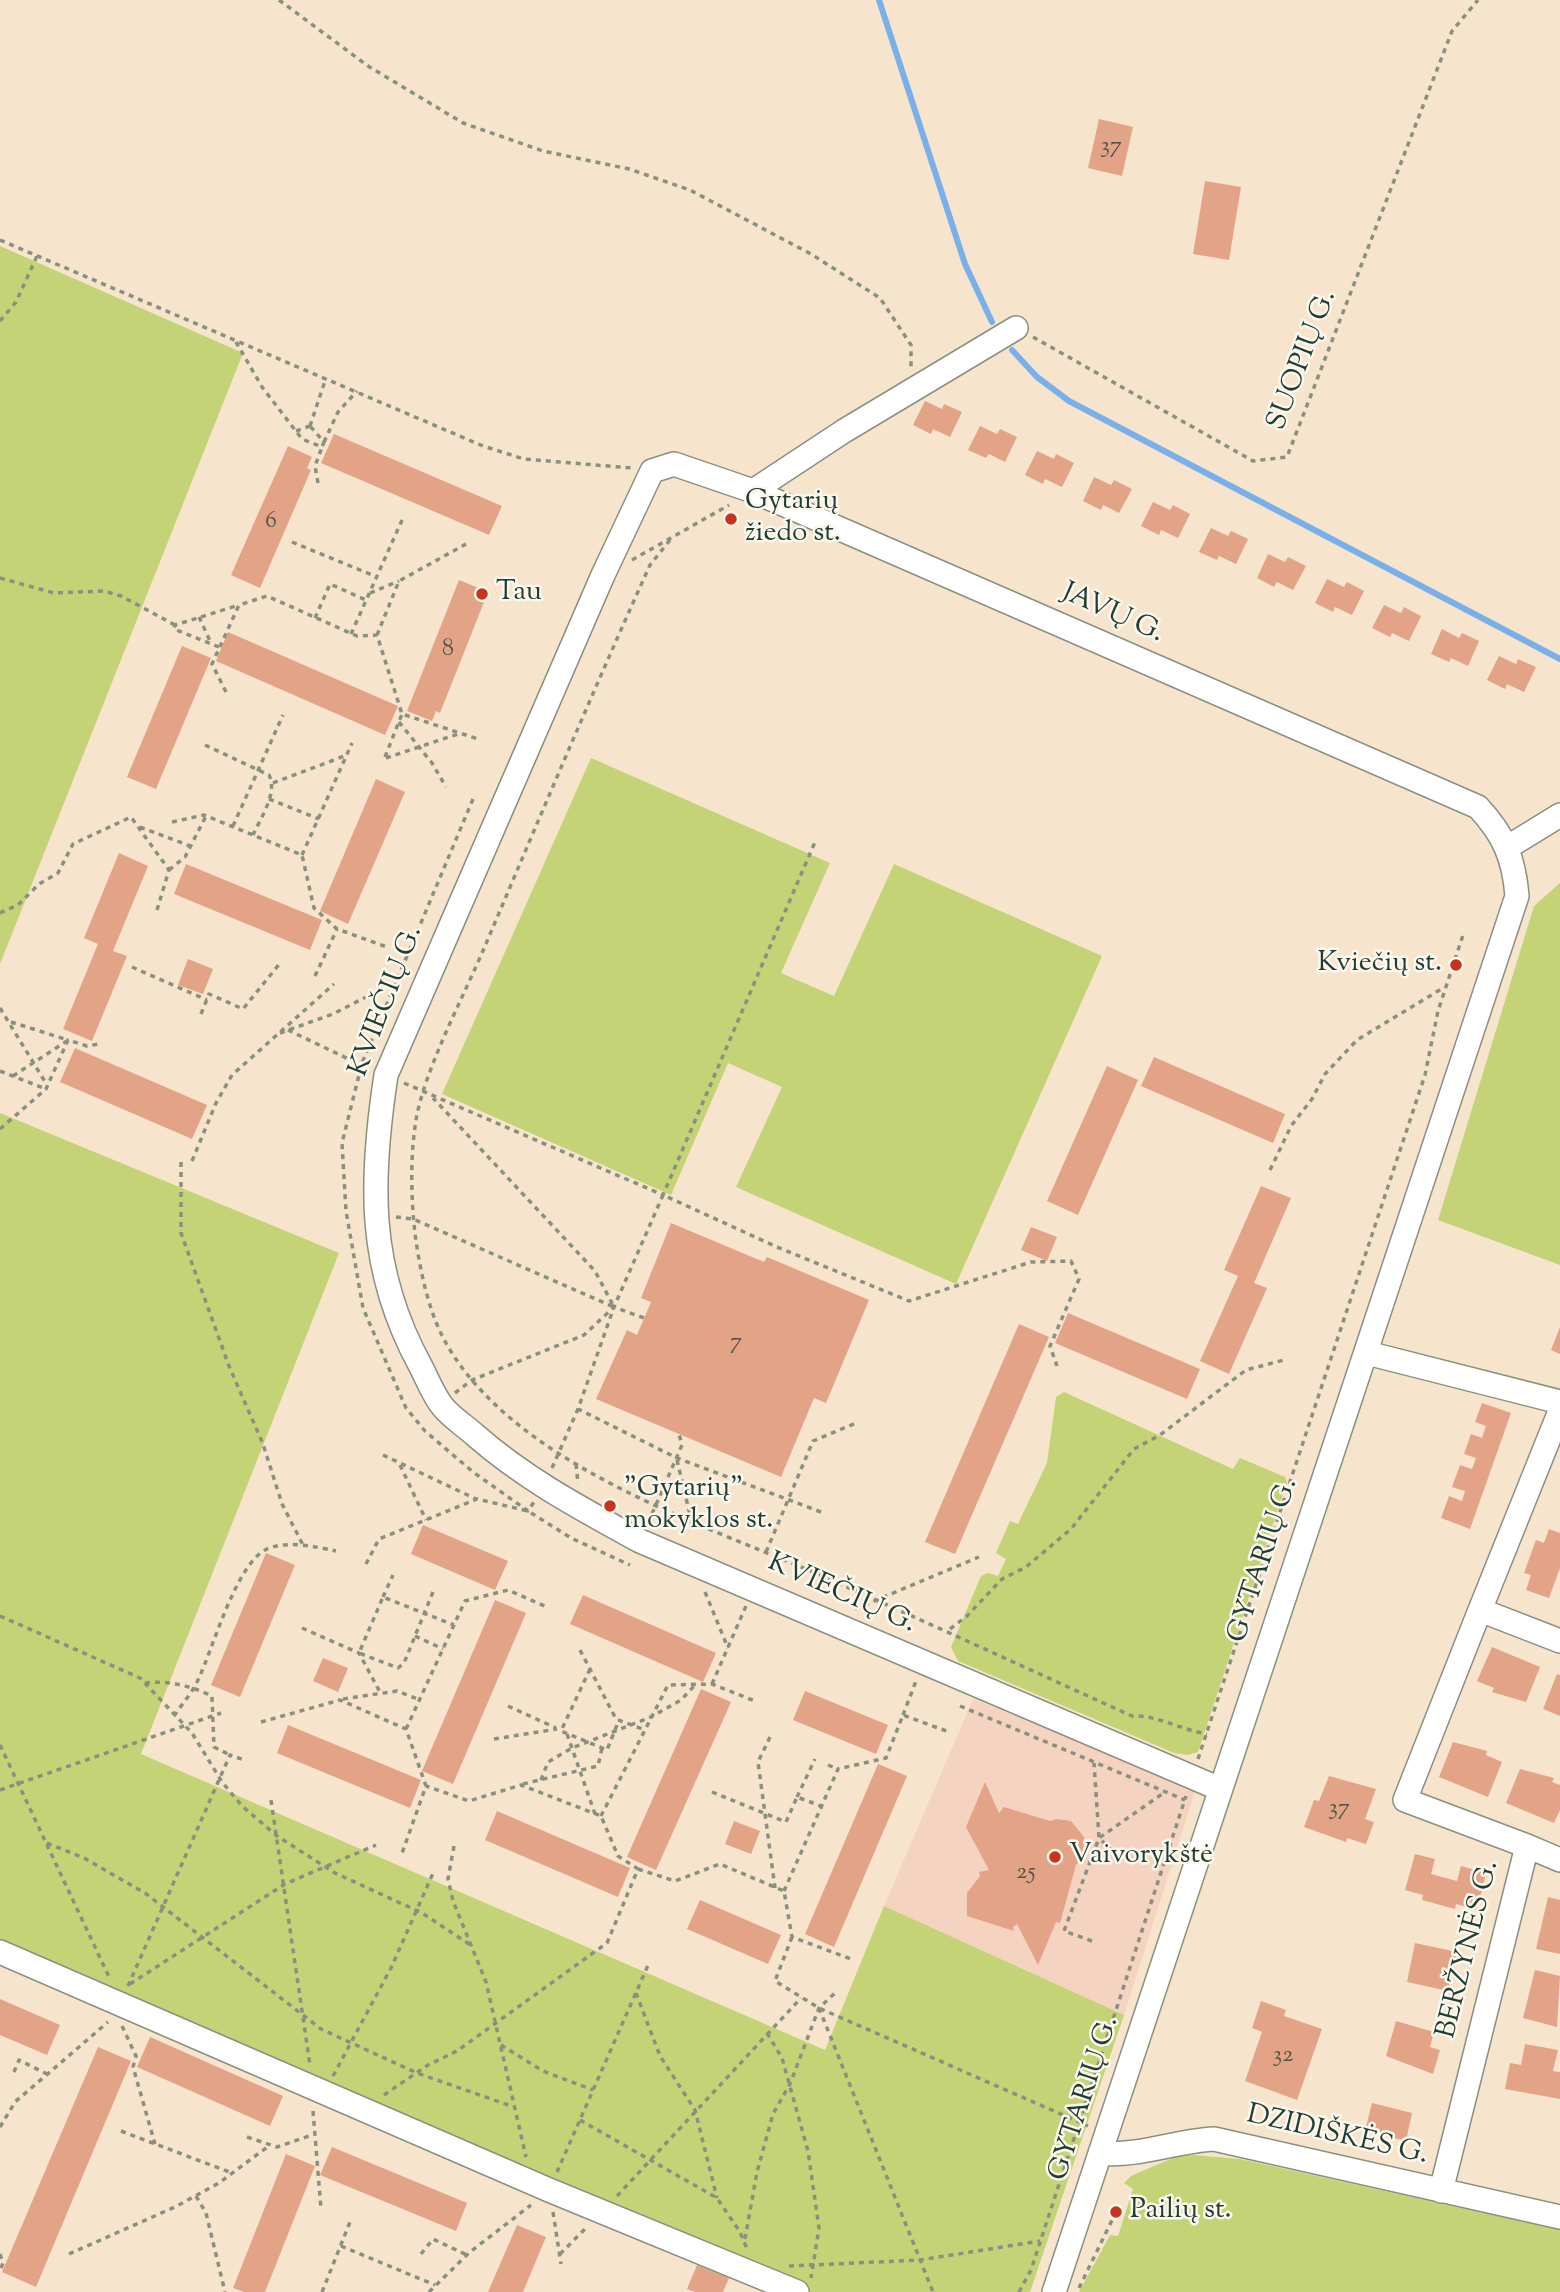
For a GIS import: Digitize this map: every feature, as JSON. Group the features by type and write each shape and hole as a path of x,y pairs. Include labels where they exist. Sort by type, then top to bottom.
{"street":[{"path":"753,491 901,396 1016,328"},
{"name":"JAVŲ G.","path":"663,468 753,491 1478,807 1499,829 1508,847"},
{"name":"KVIEČIŲ G.","path":"663,468 603,575 386,1075 375,1151 377,1237 389,1293 407,1341 442,1407 543,1488 640,1541 1091,1734 1188,1789 1220,1789"},
{"path":"1508,847 1560,815"},
{"name":"GYTARIŲ G.","path":"1054,2292 1517,896 1515,871 1508,847"},
{"path":"1367,1353 1560,1402"},
{"path":"1560,1411 1480,1610 1560,1642"},
{"name":"BERŽYNĖS G.","path":"1441,2191 1527,1846 1405,1800 1480,1610"},
{"path":"1527,1846 1560,1860"},
{"path":"0,1952 549,2190 754,2274 804,2286"},
{"name":"DZIDIŠKĖS G.","path":"1103,2143 1120,2155 1181,2141 1214,2139 1560,2217"}],"path":[{"path":"279,0 368,66 463,123 543,151 629,169 690,190 822,261 880,298 911,345 911,371 901,396"},
{"name":"SUOPIŲ G.","path":"1016,328 1253,461 1287,457 1452,31 1478,0"},
{"path":"0,240 484,446 524,459 663,468"},
{"path":"0,321 16,302 37,256"},
{"path":"236,341 262,387 302,439 323,444"},
{"path":"310,426 326,379"},
{"path":"318,483 315,466 323,444 338,412 357,391"},
{"path":"296,430 310,426"},
{"path":"310,426 323,444"},
{"path":"753,491 670,540 650,565 566,754 424,1092 416,1117 412,1155 413,1219 430,1305 446,1343 472,1380 507,1417 618,1489 877,1600 1132,1716 1149,1715 1187,1731 1207,1734"},
{"path":"351,634 403,518"},
{"path":"292,542 377,576"},
{"path":"370,593 400,582 466,544"},
{"path":"0,578 54,593 104,592 121,596 175,625 267,596 351,634 377,635"},
{"path":"400,582 377,635 402,714 386,757 460,733"},
{"path":"315,618 330,584 366,600"},
{"path":"226,692 212,664 239,605"},
{"path":"200,617 211,643"},
{"path":"175,625 174,629 219,647"},
{"path":"402,714 478,739"},
{"path":"233,827 283,715"},
{"path":"399,722 446,787"},
{"path":"352,743 302,855 314,908 337,929 387,947"},
{"path":"205,745 269,775 273,783 269,799 253,835"},
{"path":"273,783 347,755"},
{"path":"269,799 319,819"},
{"path":"473,799 362,1065 342,1143 346,1212 363,1308 406,1408 425,1431 473,1472 528,1511 571,1538 630,1565"},
{"path":"172,822 206,816 302,855"},
{"path":"157,910 169,870 185,857 206,816"},
{"path":"0,914 18,905 39,884 58,873 73,844 131,817 169,870"},
{"path":"137,826 190,846"},
{"path":"543,1488 578,1409 614,1307 815,842"},
{"path":"315,976 337,929"},
{"path":"1018,2292 1029,2276 1425,1075 1445,987 1463,935"},
{"path":"201,1014 209,994 243,1009 281,962"},
{"path":"132,967 207,1000"},
{"path":"192,1161 216,1103 232,1074 334,984"},
{"path":"1270,1170 1291,1126 1312,1099 1325,1074 1357,1040 1445,987"},
{"path":"279,1034 366,997"},
{"path":"0,1008 47,1087"},
{"path":"10,1022 87,1046 99,1044"},
{"path":"288,1030 362,1065"},
{"path":"13,1076 68,1040"},
{"path":"0,1129 47,1087 68,1040"},
{"path":"0,1071 47,1087"},
{"path":"386,1075 777,1247 909,1301 1031,1262 1071,1261 1079,1279 1050,1346 1057,1366"},
{"path":"430,1095 595,1271 614,1307"},
{"path":"181,1162 181,1233 229,1366 263,1444 282,1504 303,1545"},
{"path":"346,1212 354,1212"},
{"path":"391,1217 413,1219 644,1318"},
{"path":"454,1395 472,1380 584,1335 614,1307"},
{"path":"950,1629 967,1616 1002,1579 1026,1567 1071,1529 1134,1449 1160,1436 1246,1370 1284,1360"},
{"path":"578,1409 677,1458 821,1512"},
{"path":"766,1552 813,1441 856,1423"},
{"path":"646,1528 682,1445 680,1434"},
{"path":"383,1455 477,1499 528,1511"},
{"path":"677,1458 691,1519"},
{"path":"399,1463 426,1520"},
{"path":"366,1564 379,1539 477,1499"},
{"path":"174,1716 195,1687 228,1605 250,1564 268,1549 303,1545 336,1551"},
{"path":"877,1600 979,1557"},
{"path":"693,1563 728,1648"},
{"path":"359,1653 393,1575"},
{"path":"712,1684 754,1589"},
{"path":"401,1856 426,1786 407,1729 465,1601 508,1590 547,1607"},
{"path":"302,1628 398,1668 404,1663 433,1592"},
{"path":"383,1597 454,1625"},
{"path":"0,1616 140,1678 192,1733 242,1807 277,1836 325,1867 416,1910 472,1947"},
{"path":"415,1636 443,1649"},
{"path":"580,1650 619,1720 645,1730"},
{"path":"359,1653 381,1694"},
{"path":"828,1765 838,1769 886,1758 923,1663"},
{"path":"559,1730 590,1669"},
{"path":"145,1684 159,1682 195,1687 212,1696 215,1747 244,1760"},
{"path":"598,1815 668,1685 712,1684 755,1702"},
{"path":"541,1780 548,1762 572,1748 651,1717 681,1700 695,1685"},
{"path":"261,1722 340,1700 397,1691 420,1700"},
{"path":"340,1700 407,1729"},
{"path":"508,1706 607,1750 619,1720"},
{"path":"960,1706 1165,1792"},
{"path":"0,1790 214,1713 221,1713"},
{"path":"903,1714 949,1732"},
{"path":"494,1739 559,1730"},
{"path":"568,1734 579,1771 618,1856 638,1869 675,1881 720,1864 784,1891"},
{"path":"1091,1734 1099,1838 1064,1931 1092,1941"},
{"path":"769,1737 758,1762 775,1888"},
{"path":"0,1745 120,2003"},
{"path":"426,1786 469,1801 522,1784 598,1766 602,1748"},
{"path":"230,1755 128,1985 285,1884 376,1845"},
{"path":"712,1792 786,1822 815,1759"},
{"path":"838,1769 784,1891 792,1937 775,1981 819,2008 1080,2123 1103,2143"},
{"path":"522,1784 598,1815"},
{"path":"1099,1838 1165,1792 1188,1789"},
{"path":"797,1797 821,1807"},
{"path":"271,1800 303,2017 319,2090 312,2134 321,2209"},
{"path":"1099,1838 1120,1858"},
{"path":"47,1843 84,1857 145,1893 303,2017 350,2044 417,2073 514,2107"},
{"path":"454,1846 447,1879 486,1982 525,2155 549,2190 561,2264"},
{"path":"365,2110 417,2073 457,2051 495,2021 607,1944 638,1869"},
{"path":"319,2090 350,2044 391,1968 434,1871"},
{"path":"792,1937 851,1959"},
{"path":"429,2292 467,2255 549,2190 649,1963"},
{"path":"636,1993 660,2056 695,2110 717,2198 744,2242 755,2267 754,2274 781,2266 920,2260 1040,2241"},
{"path":"744,2242 757,2172 773,2114 790,2084 819,2008 835,1993"},
{"path":"560,2255 801,1997"},
{"path":"819,2008 933,2292"},
{"path":"0,2127 15,2102 116,2015 136,2056 133,2067 155,2144"},
{"path":"767,2034 782,2058 790,2084 807,2151 819,2228 813,2264 804,2286"},
{"path":"500,2044 544,2071 593,2090"},
{"path":"14,2072 19,2060 47,2074"},
{"path":"580,2120 717,2198"},
{"path":"121,2131 232,2173"},
{"path":"247,2137 277,2147 312,2134"},
{"path":"69,2254 196,2196 270,2145"},
{"path":"196,2196 206,2213 225,2292"},
{"path":"1079,2288 1116,2212"},
{"path":"322,2292 350,2222"},
{"path":"421,2254 433,2239 467,2255"},
{"path":"341,2246 435,2285"},
{"path":"0,2254 3,2263 0,2271"}],"shaded area":[{"path":"973,1699 1196,1788 1124,2015 884,1906"}],"green space":[{"path":"0,246 243,353 0,964"},
{"path":"591,758 830,863 781,973 834,996 894,864 1102,956 956,1284 736,1187 782,1087 728,1063 671,1195 442,1094"},
{"path":"1560,883 1560,1265 1438,1220 1534,906"},
{"path":"0,1113 339,1253 141,1754 825,2050 884,1906 1124,2015 1030,2292 785,2292 0,1952"},
{"path":"1064,1392 1233,1469 1240,1458 1285,1477 1287,1482 1198,1752 1188,1755 1174,1753 958,1661 951,1647 981,1576 988,1573 998,1576 1006,1559 996,1553 1010,1521 1018,1524 1047,1463 1056,1397"},
{"path":"1182,2154 1240,2159 1560,2230 1560,2292 1079,2292 1110,2235 1118,2236 1133,2189 1124,2183 1131,2176"}],"building":[{"path":"1099,119 1133,127 1122,176 1088,168"},
{"path":"1205,181 1241,187 1229,260 1193,254"},
{"path":"925,401 942,409 944,404 962,412 950,437 933,429 931,434 913,425"},
{"path":"980,426 997,434 1000,429 1017,437 1005,462 989,454 986,458 968,450"},
{"path":"334,434 502,506 489,535 321,463"},
{"path":"288,446 312,457 307,468 311,470 260,588 231,575"},
{"path":"1037,451 1054,459 1056,454 1074,463 1062,487 1045,479 1043,484 1025,475"},
{"path":"1094,477 1111,485 1114,480 1132,489 1119,513 1103,505 1101,510 1083,501"},
{"path":"1153,502 1170,510 1173,505 1190,514 1178,538 1161,530 1159,535 1141,526"},
{"path":"1211,528 1228,536 1231,531 1248,539 1236,564 1219,556 1217,560 1199,552"},
{"path":"1268,554 1285,562 1288,557 1306,566 1293,590 1277,582 1274,587 1257,578"},
{"path":"1327,579 1344,587 1347,582 1364,591 1352,615 1335,607 1333,612 1315,603"},
{"path":"459,580 488,592 440,713 436,711 432,721 407,711"},
{"path":"1384,605 1401,613 1404,607 1421,616 1409,641 1392,633 1390,637 1372,628"},
{"path":"1442,629 1459,638 1462,633 1479,641 1468,666 1451,658 1449,662 1431,654"},
{"path":"228,632 398,706 385,735 216,661"},
{"path":"182,646 211,658 156,789 127,777"},
{"path":"1499,656 1516,664 1518,659 1536,667 1524,692 1507,684 1505,689 1487,680"},
{"path":"376,779 405,792 348,924 320,911"},
{"path":"119,853 148,866 113,951 127,956 92,1041 63,1029 98,944 84,938"},
{"path":"186,864 322,920 310,950 174,894"},
{"path":"188,959 213,969 203,994 178,985"},
{"path":"75,1048 207,1105 192,1139 60,1082"},
{"path":"1154,1057 1285,1114 1273,1143 1141,1086"},
{"path":"1107,1066 1138,1080 1078,1215 1047,1201"},
{"path":"1261,1186 1291,1198 1254,1283 1267,1288 1229,1374 1200,1361 1238,1276 1224,1270"},
{"path":"671,1223 764,1262 767,1257 869,1300 826,1403 814,1398 781,1477 596,1399 627,1330 637,1335 651,1302 641,1298"},
{"path":"1031,1227 1057,1237 1047,1261 1021,1250"},
{"path":"1068,1313 1200,1369 1187,1399 1055,1343"},
{"path":"1019,1324 1049,1337 955,1554 925,1542"},
{"path":"1560,1327 1560,1354 1551,1350"},
{"path":"1482,1403 1511,1413 1470,1529 1441,1518 1449,1496 1462,1501 1465,1491 1452,1487 1460,1465 1472,1469 1476,1458 1464,1454 1471,1434 1482,1438 1486,1426 1475,1422"},
{"path":"423,1525 508,1561 495,1590 411,1554"},
{"path":"1549,1529 1560,1533 1560,1568 1549,1598 1526,1590 1531,1575 1524,1573 1536,1540 1544,1543"},
{"path":"266,1553 295,1565 240,1697 211,1685"},
{"path":"583,1595 716,1653 703,1682 570,1624"},
{"path":"495,1600 526,1613 453,1784 422,1771"},
{"path":"1492,1647 1540,1667 1526,1702 1492,1692 1494,1688 1477,1681"},
{"path":"323,1658 348,1668 338,1692 313,1681"},
{"path":"1557,1674 1560,1675 1560,1716 1543,1709"},
{"path":"701,1689 731,1702 656,1870 627,1857"},
{"path":"805,1691 888,1725 876,1754 793,1720"},
{"path":"288,1725 421,1780 410,1808 277,1753"},
{"path":"1453,1742 1487,1751 1486,1755 1502,1762 1488,1797 1439,1777"},
{"path":"878,1764 907,1776 834,1947 805,1934"},
{"path":"1520,1769 1554,1778 1552,1782 1560,1785 1560,1810 1554,1823 1506,1803"},
{"path":"1329,1776 1376,1789 1365,1819 1374,1822 1366,1844 1347,1838 1346,1842 1304,1827 1314,1800 1319,1801"},
{"path":"985,1782 999,1813 1004,1807 1050,1821 1071,1821 1084,1837 1083,1856 1076,1865 1060,1923 1056,1922 1038,1965 1017,1924 1013,1927 1014,1931 967,1916 967,1893 980,1876 979,1872 989,1870 966,1827"},
{"path":"497,1811 630,1868 618,1897 485,1840"},
{"path":"734,1821 760,1831 751,1854 725,1844"},
{"path":"1415,1854 1435,1859 1431,1874 1457,1881 1461,1866 1486,1873 1477,1910 1456,1904 1455,1909 1422,1900 1423,1895 1405,1890"},
{"path":"1548,1897 1560,1900 1560,1954 1536,1949"},
{"path":"700,1900 781,1935 768,1964 687,1929"},
{"path":"1415,1943 1457,1952 1448,1991 1407,1982"},
{"path":"1535,1970 1560,1976 1557,2027 1523,2018"},
{"path":"0,1999 60,2025 47,2055 0,2035"},
{"path":"1261,2001 1286,2010 1284,2016 1322,2029 1297,2100 1245,2081 1262,2032 1252,2028"},
{"path":"1396,2021 1434,2032 1430,2047 1440,2050 1433,2074 1386,2056"},
{"path":"150,2037 283,2096 270,2126 137,2067"},
{"path":"1525,2044 1558,2050 1553,2071 1560,2072 1560,2099 1505,2089 1510,2063 1521,2065"},
{"path":"98,2047 131,2061 36,2287 2,2272"},
{"path":"1372,2103 1412,2113 1406,2141 1365,2131"},
{"path":"332,2147 467,2203 456,2231 320,2175"},
{"path":"286,2154 315,2166 265,2292 244,2292 233,2288"},
{"path":"517,2225 546,2237 523,2292 488,2292"},
{"path":"697,2265 729,2278 723,2292 695,2292 687,2289"}],"waterway":[{"path":"879,0 965,264 992,322"},
{"path":"1012,350 1037,377 1069,401 1560,659"}],"place":[{"name":"Gytarių žiedo st.","path":"731,519"},
{"name":"Tau","path":"482,594"},
{"name":"Kviečių st.","path":"1456,965"},
{"name":"\"Gytarių\" mokyklos st.","path":"610,1506"},
{"name":"Vaivorykštė","path":"1055,1857"},
{"name":"Pailių st.","path":"1116,2212"}]}
